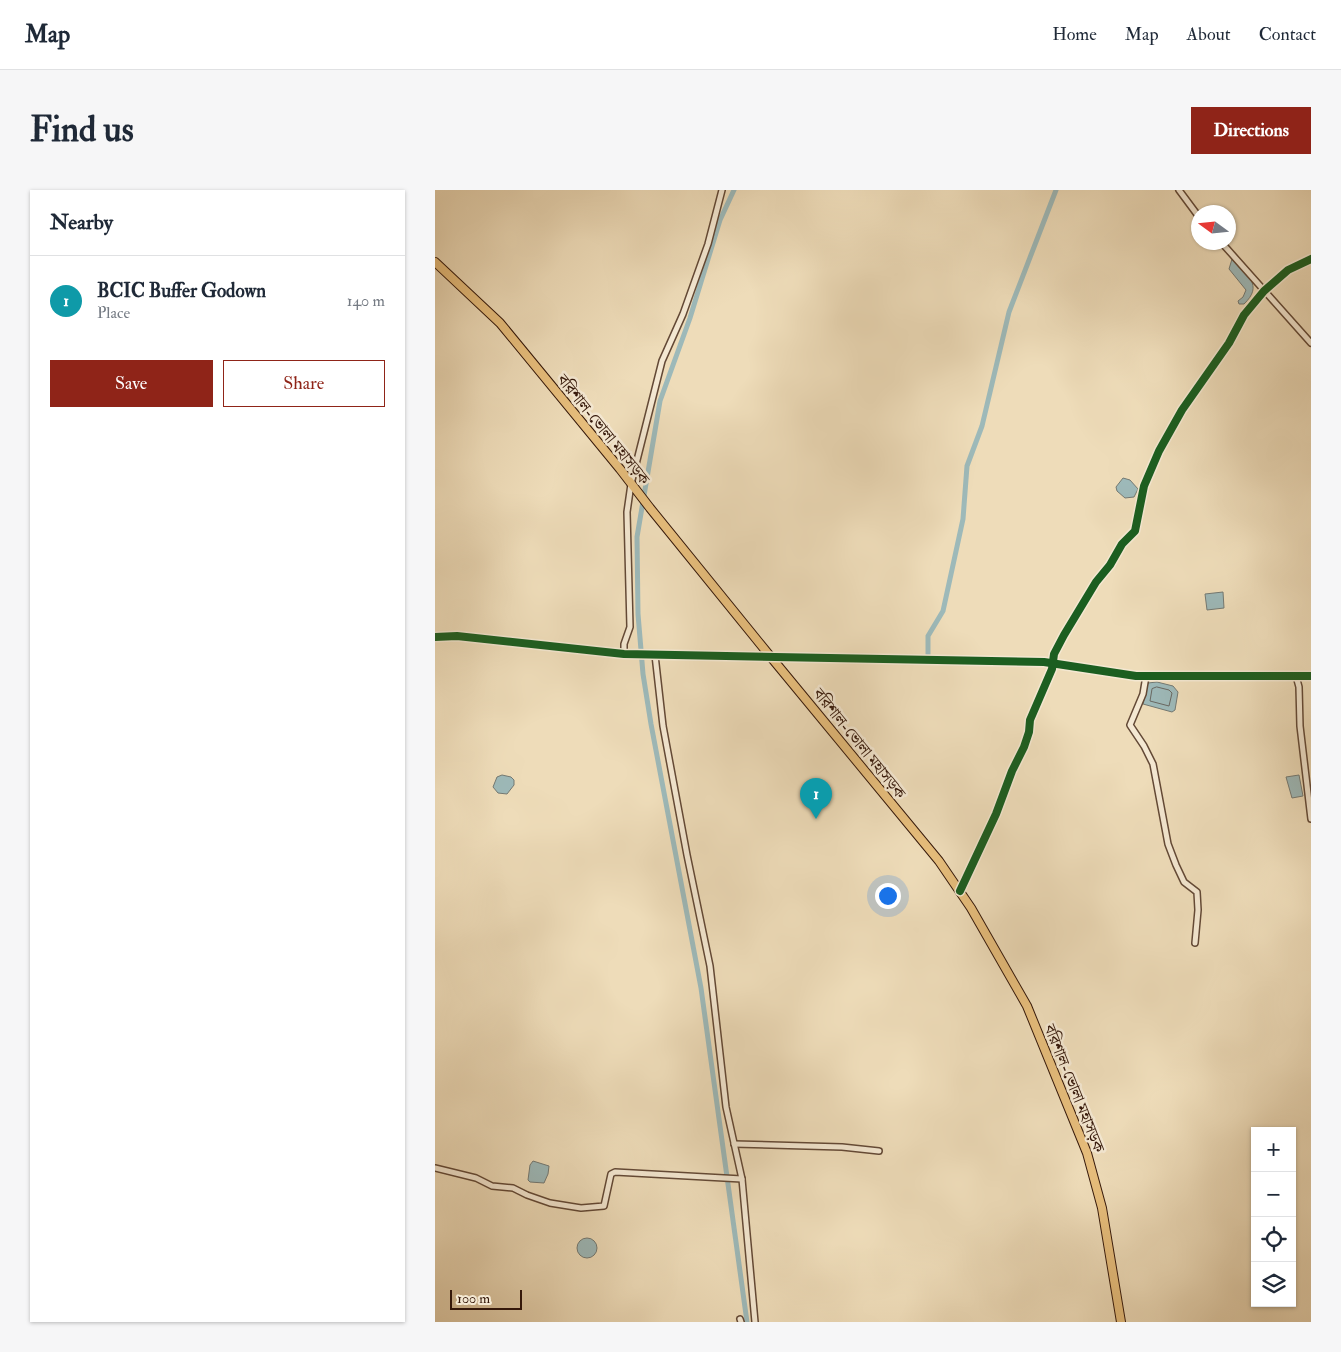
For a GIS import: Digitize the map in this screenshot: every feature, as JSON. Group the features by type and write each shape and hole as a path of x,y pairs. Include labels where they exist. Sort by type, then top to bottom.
{"highway":[{"name":"বরিশাল-ভোলা মহাসড়ক","path":"435,262 500,323 939,861 959,890 1027,1006 1087,1153 1102,1208 1121,1322"}],"street":[{"path":"624,654 624,644 630,627 627,512 632,485 662,361 683,314 708,244 722,190"},
{"path":"1179,190 1191,206"},
{"path":"1228,250 1311,343"},
{"path":"959,890 996,814 1024,747 1029,732 1030,720 1052,669 1054,654 1096,582 1111,565 1123,544 1135,531 1144,486 1159,451 1182,410 1229,343 1244,315 1264,291 1288,270 1311,259"},
{"path":"435,637 457,636 637,655 770,656 1053,663 1137,676 1311,676"},
{"path":"652,655 663,726 710,966 726,1107 742,1179 755,1322"},
{"path":"1146,676 1143,694 1130,725 1153,764 1168,844 1176,865 1184,882 1197,892 1198,910 1195,943"},
{"path":"1296,676 1299,688 1303,761 1311,819"},
{"path":"734,1144 842,1147 879,1151"},
{"path":"435,1168 476,1178 492,1186 513,1188 544,1201 581,1208 604,1206 608,1195 611,1174 615,1172 742,1179"}],"water":[{"path":"1232,259 1248,275 1253,286 1250,297 1244,304 1239,304 1238,301 1243,297 1246,290 1229,269"},
{"path":"1123,478 1130,480 1138,489 1134,497 1125,498 1117,491 1116,487"},
{"path":"1223,592 1224,608 1207,610 1205,594"},
{"path":"1157,682 1173,686 1178,692 1175,710 1172,712 1143,704 1148,683"},
{"path":"502,775 511,777 514,780 514,785 507,794 498,793 493,787 497,777"},
{"path":"1299,775 1303,796 1292,798 1286,777"},
{"path":"533,1161 549,1166 544,1183 530,1182 528,1180 530,1165"},
{"path":"587,1238 594,1241 597,1248 594,1255 587,1258 580,1255 577,1248 580,1241"}],"waterway":[{"path":"734,190 720,220 690,318 660,401 637,537 638,614 643,674 701,988 747,1322"},
{"path":"928,654 928,636 943,611 963,519 967,466 982,426 1009,312 1056,190"}],"cycle path":[{"path":"960,891 996,814 1012,771 1024,747 1029,732 1030,720 1052,669 1054,654 1096,582 1110,565 1122,544 1135,531 1144,486 1159,451 1182,410 1229,343 1244,315 1264,291 1288,270 1311,259"},
{"path":"435,637 457,636 624,654 1044,662 1136,676 1311,676"}],"place":[{"name":"BCIC Buffer Godown","path":"816,819"}]}
